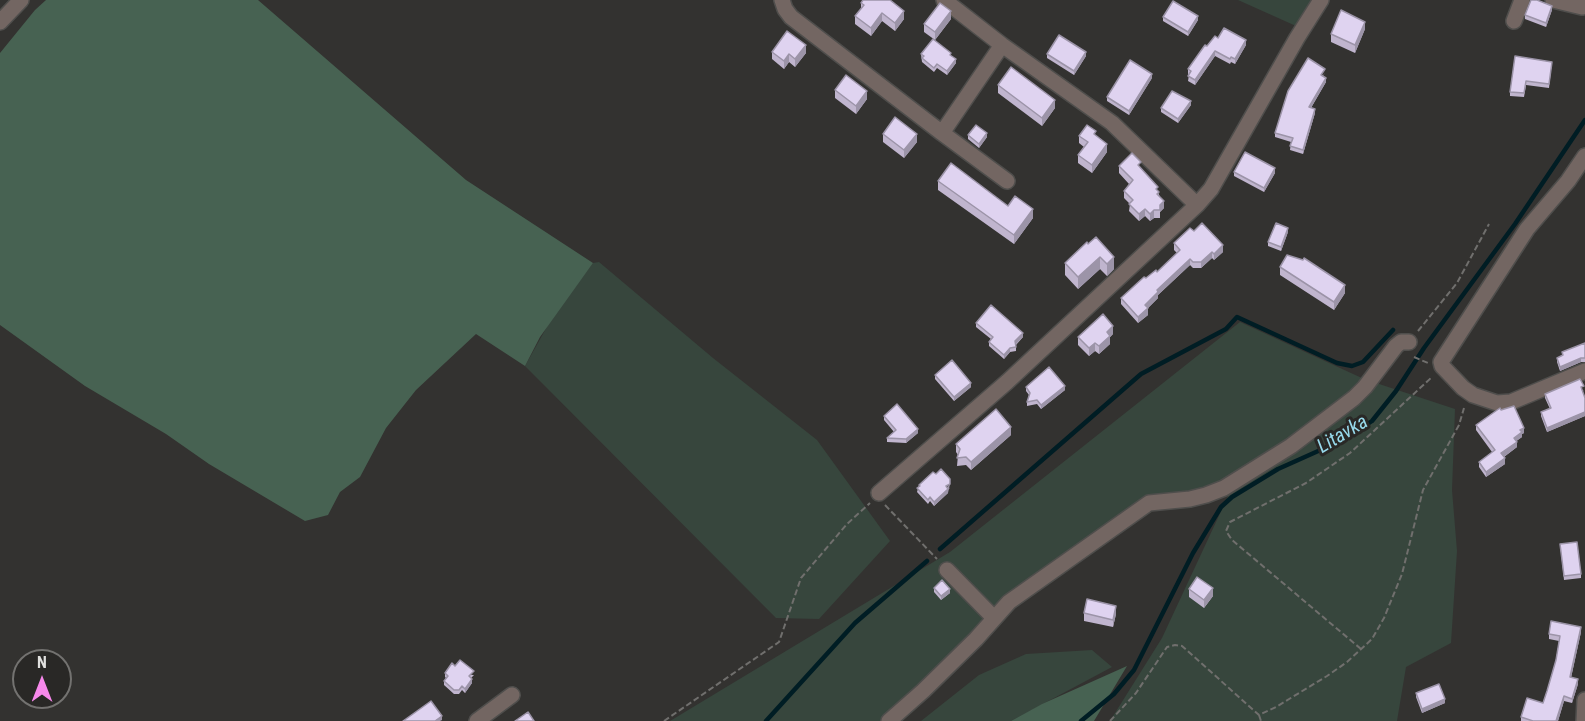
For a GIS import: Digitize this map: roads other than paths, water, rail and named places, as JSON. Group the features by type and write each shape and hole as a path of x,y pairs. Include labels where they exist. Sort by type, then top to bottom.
{"street":[{"path":"0,22 21,0"},
{"path":"782,0 791,17 1007,181"},
{"path":"944,0 1002,45 1112,123 1197,205"},
{"path":"879,493 1007,382 1197,205 1223,172 1291,48 1321,0"},
{"path":"1514,21 1522,0"},
{"path":"1559,1 1582,7"},
{"path":"942,133 1002,45"},
{"path":"1585,156 1568,182 1527,229 1442,364 1463,388 1473,395 1497,403 1511,402 1585,371"},
{"path":"889,721 923,691 1009,602 1149,503 1190,499 1224,488 1291,446 1354,398 1396,346 1401,342 1409,348"},
{"path":"947,570 994,618"},
{"path":"477,721 512,695"},
{"path":"1584,721 1585,700"}],"waterway":[{"name":"Litavka","path":"1081,721 1114,694 1134,670 1193,553 1221,507 1232,497 1278,469 1345,439 1372,421 1515,224 1585,120"},
{"path":"940,549 1141,374 1226,329 1237,317 1337,363 1352,366 1363,362 1393,330"},
{"path":"766,721 855,623 927,561"}]}
